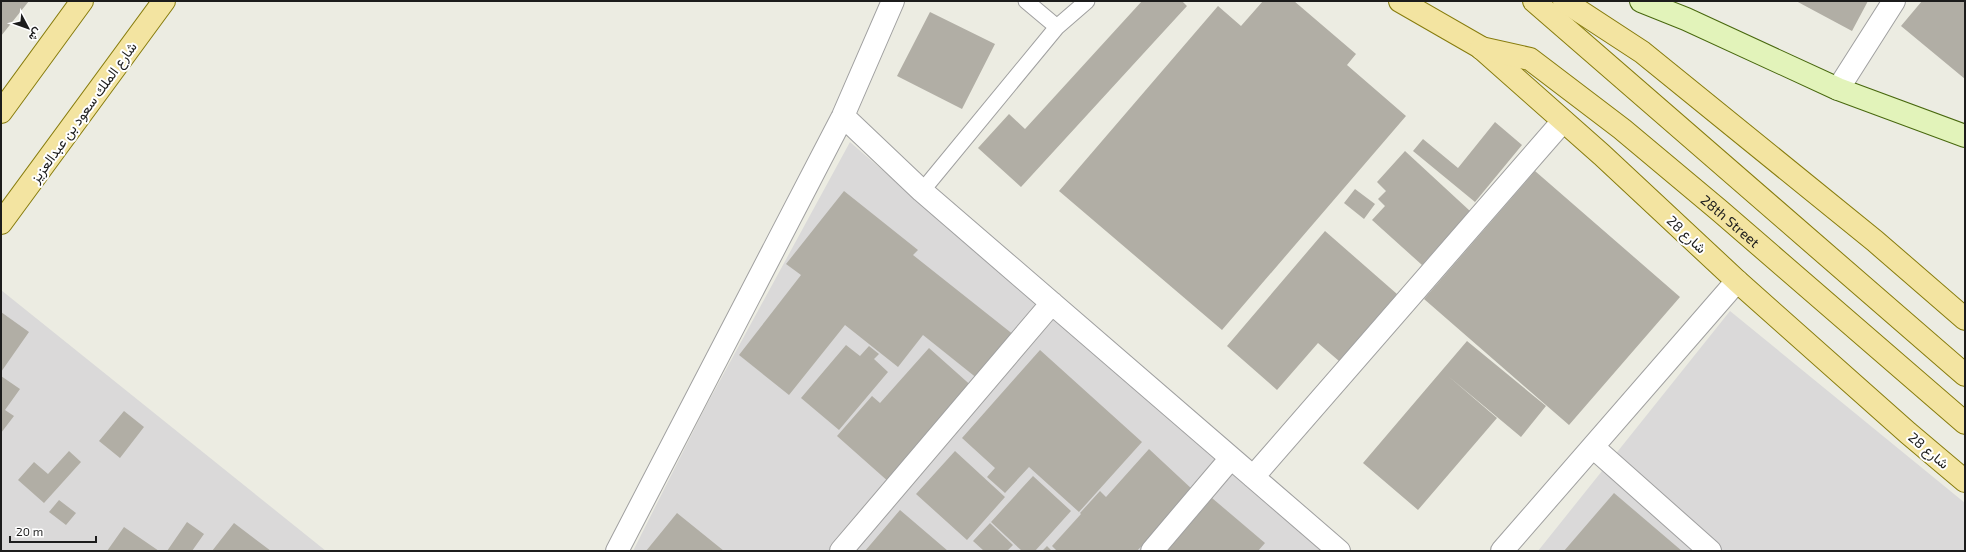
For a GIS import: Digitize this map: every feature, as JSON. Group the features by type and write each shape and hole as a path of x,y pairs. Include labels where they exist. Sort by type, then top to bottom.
{"main road":[{"path":"1,112 82,1"},
{"name":"شارع الملك سعود بن عبدالعزيز","path":"1,223 164,1"},
{"name":"شارع 28","path":"1400,1 1480,48 1563,121 1737,281 1908,433 1965,481"},
{"path":"1534,1 1965,375"},
{"path":"1564,1 1642,52 1875,242 1965,319"},
{"name":"28th Street","path":"1480,48 1530,59 1622,129 1720,210 1965,423"}],"street":[{"path":"617,551 843,116 893,1"},
{"path":"1641,1 1686,19 1838,89 1965,136"},
{"path":"1838,89 1894,1"},
{"path":"843,116 922,191 1339,551"},
{"path":"1253,477 1563,121"},
{"path":"1502,551 1737,281"},
{"path":"841,551 1052,303"},
{"path":"1593,447 1710,551"},
{"path":"1152,551 1231,458"}],"lane":[{"path":"1026,1 1057,27"},
{"path":"922,191 1057,27 1088,1"}],"shaded area":[{"path":"850,142 1322,551 633,551 705,408"},
{"path":"1,290 326,551 1,551"},
{"path":"1730,311 1965,503 1965,551 1538,551"}],"building":[{"path":"1,1 29,1 1,36"},
{"path":"1142,1 1182,1 1187,6 1021,187 978,148 1009,114 1025,129"},
{"path":"1263,1 1294,1 1356,54 1347,65 1406,116 1222,330 1059,191 1218,6 1241,26"},
{"path":"1796,1 1868,1 1852,31"},
{"path":"1922,1 1965,1 1965,79 1901,26"},
{"path":"930,12 995,44 962,109 897,76"},
{"path":"1495,122 1522,145 1475,202 1413,151 1423,139 1458,168"},
{"path":"1405,151 1470,211 1422,265 1372,220 1385,206 1378,199 1386,191 1377,182"},
{"path":"1535,171 1680,297 1569,425 1424,299"},
{"path":"1355,189 1375,204 1364,219 1344,203"},
{"path":"844,191 918,250 913,255 1019,339 983,383 923,335 898,367 845,325 789,395 739,355 801,275 786,264"},
{"path":"1325,231 1397,294 1339,361 1318,343 1277,390 1227,346"},
{"path":"1,312 29,332 1,372"},
{"path":"1467,341 1546,406 1521,437 1448,376 1497,418 1418,510 1363,463"},
{"path":"846,345 860,356 869,346 879,354 874,359 888,372 839,430 801,398"},
{"path":"929,348 975,389 890,483 837,436 872,396 880,403"},
{"path":"1040,350 1142,442 1079,512 1029,467 1005,493 987,477 995,468 962,438"},
{"path":"1,376 20,389 5,410 14,416 1,433"},
{"path":"124,411 144,427 120,458 99,441"},
{"path":"1149,449 1193,490 1137,551 1057,551 1052,546 1081,514 1080,513 1100,491 1106,497"},
{"path":"69,451 81,462 44,503 18,480 34,462 48,474"},
{"path":"955,451 1005,497 967,540 916,494"},
{"path":"1033,476 1071,511 1035,551 1022,551 991,522"},
{"path":"1614,493 1682,551 1564,551"},
{"path":"1212,498 1265,543 1258,551 1167,551"},
{"path":"59,500 76,513 66,525 49,512"},
{"path":"900,510 948,551 865,551"},
{"path":"677,513 724,551 646,551"},
{"path":"187,522 204,534 192,551 167,551"},
{"path":"234,523 271,551 212,551"},
{"path":"990,523 1013,545 1007,551 984,551 973,541"},
{"path":"124,527 159,551 107,551"},
{"path":"1047,546 1052,551 1042,551"}]}
